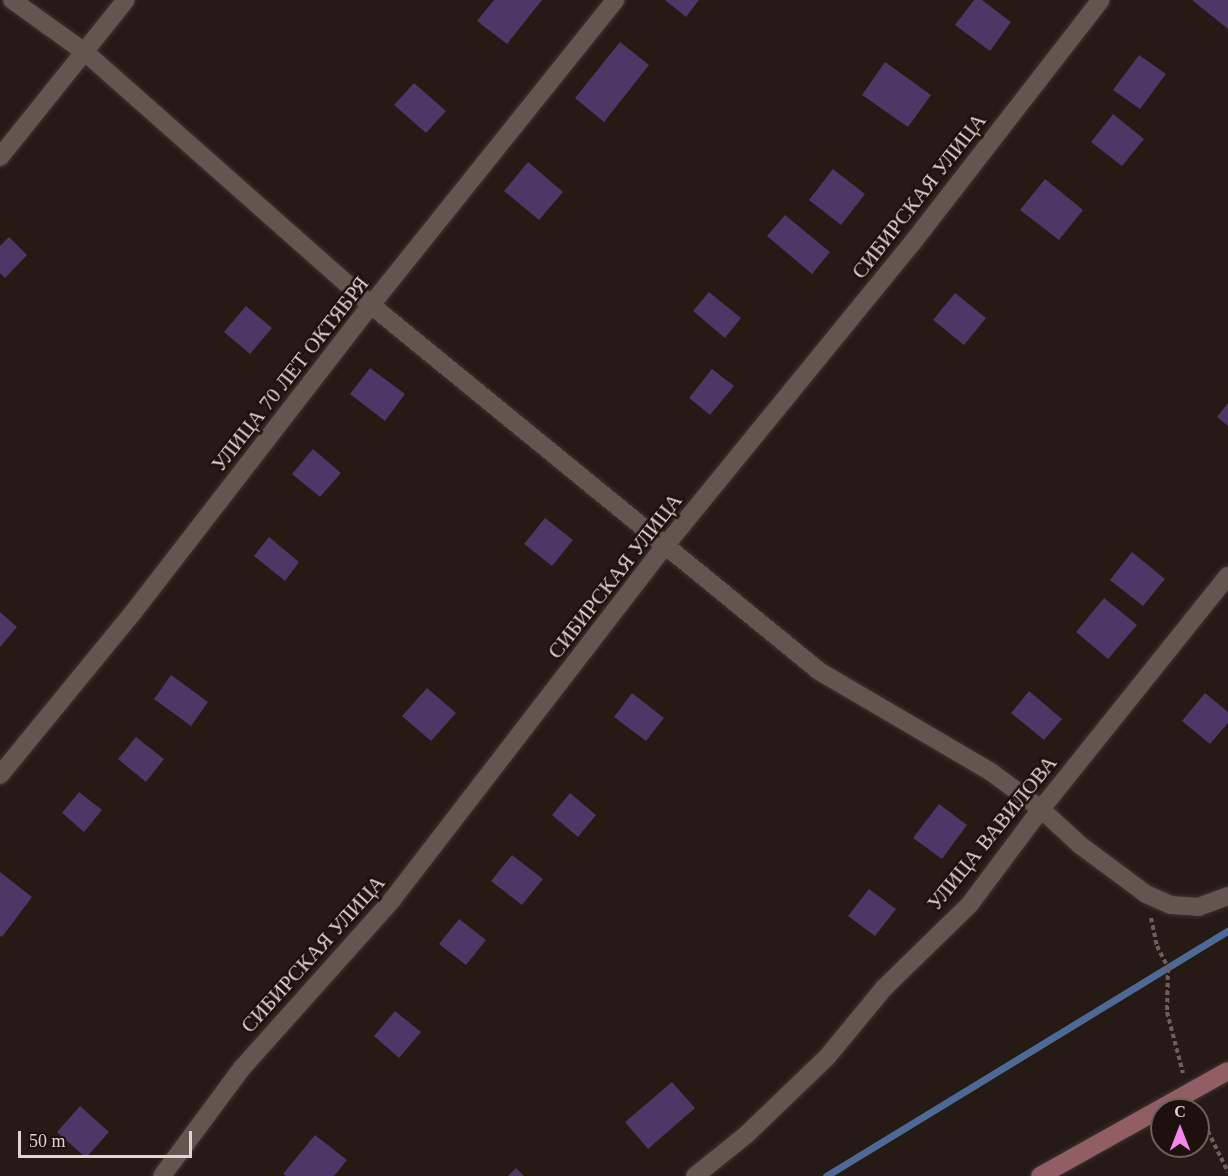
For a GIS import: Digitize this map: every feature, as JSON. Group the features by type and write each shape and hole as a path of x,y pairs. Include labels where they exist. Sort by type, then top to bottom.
{"street":[{"path":"12,0 86,53 371,305 819,671 991,772 1041,809 1080,845 1146,894 1171,905 1198,907 1228,896"},
{"path":"0,157 86,53 126,0"},
{"name":"УЛИЦА 70 ЛЕТ ОКТЯБРЯ","path":"0,774 132,614 371,305 615,0"},
{"name":"СИБИРСКАЯ УЛИЦА","path":"162,1176 242,1068 392,900 665,546 914,242 1101,0"},
{"name":"УЛИЦА ВАВИЛОВА","path":"695,1176 746,1135 828,1056 884,988 970,904 1041,809 1228,576"},
{"path":"1040,1176 1228,1071"}],"path":[{"path":"1146,894 1157,946 1168,968 1167,1012 1177,1056 1193,1098"},
{"path":"1210,1135 1228,1172"}],"building":[{"path":"494,0 542,0 507,44 477,21"},
{"path":"665,0 699,0 686,17"},
{"path":"974,0 982,0 1011,22 990,51 955,25"},
{"path":"1192,0 1228,0 1228,29"},
{"path":"620,42 649,65 604,122 575,98"},
{"path":"1139,55 1166,74 1140,109 1113,90"},
{"path":"885,62 931,95 908,127 862,95"},
{"path":"414,83 446,111 426,133 394,105"},
{"path":"1113,114 1144,139 1122,166 1091,142"},
{"path":"528,162 563,192 539,220 504,191"},
{"path":"833,169 865,194 841,225 809,200"},
{"path":"1045,179 1083,210 1059,240 1020,210"},
{"path":"785,215 830,252 812,274 767,236"},
{"path":"9,237 27,255 5,278 0,273 0,246"},
{"path":"709,292 741,318 725,338 693,311"},
{"path":"955,293 986,318 964,345 933,320"},
{"path":"246,306 272,328 250,354 224,332"},
{"path":"370,368 405,394 385,421 350,394"},
{"path":"712,369 734,386 710,415 689,398"},
{"path":"1228,403 1228,426 1217,417"},
{"path":"313,449 341,473 320,497 292,474"},
{"path":"545,518 573,540 552,566 524,544"},
{"path":"269,537 299,562 285,581 254,556"},
{"path":"1132,552 1165,579 1143,606 1110,580"},
{"path":"1104,598 1137,625 1108,659 1076,632"},
{"path":"0,612 17,627 0,647"},
{"path":"171,675 208,702 191,726 154,699"},
{"path":"427,688 456,713 431,741 402,716"},
{"path":"1029,691 1062,719 1044,740 1011,713"},
{"path":"632,693 664,718 646,741 614,717"},
{"path":"1205,693 1228,712 1228,723 1210,744 1182,721"},
{"path":"136,737 164,759 146,782 118,759"},
{"path":"79,792 102,810 84,832 62,813"},
{"path":"570,793 596,815 578,837 552,815"},
{"path":"939,804 967,825 942,859 913,838"},
{"path":"512,855 543,879 522,905 491,881"},
{"path":"0,872 32,897 2,937 0,936"},
{"path":"869,889 896,909 875,936 848,916"},
{"path":"459,919 486,940 466,965 439,944"},
{"path":"395,1011 421,1032 399,1058 374,1036"},
{"path":"672,1082 695,1108 648,1149 625,1122"},
{"path":"80,1106 109,1132 86,1158 57,1132"},
{"path":"315,1135 347,1160 334,1176 286,1176 283,1174"},
{"path":"516,1168 524,1176 508,1176"}],"waterway":[{"path":"826,1176 1228,931"}]}
